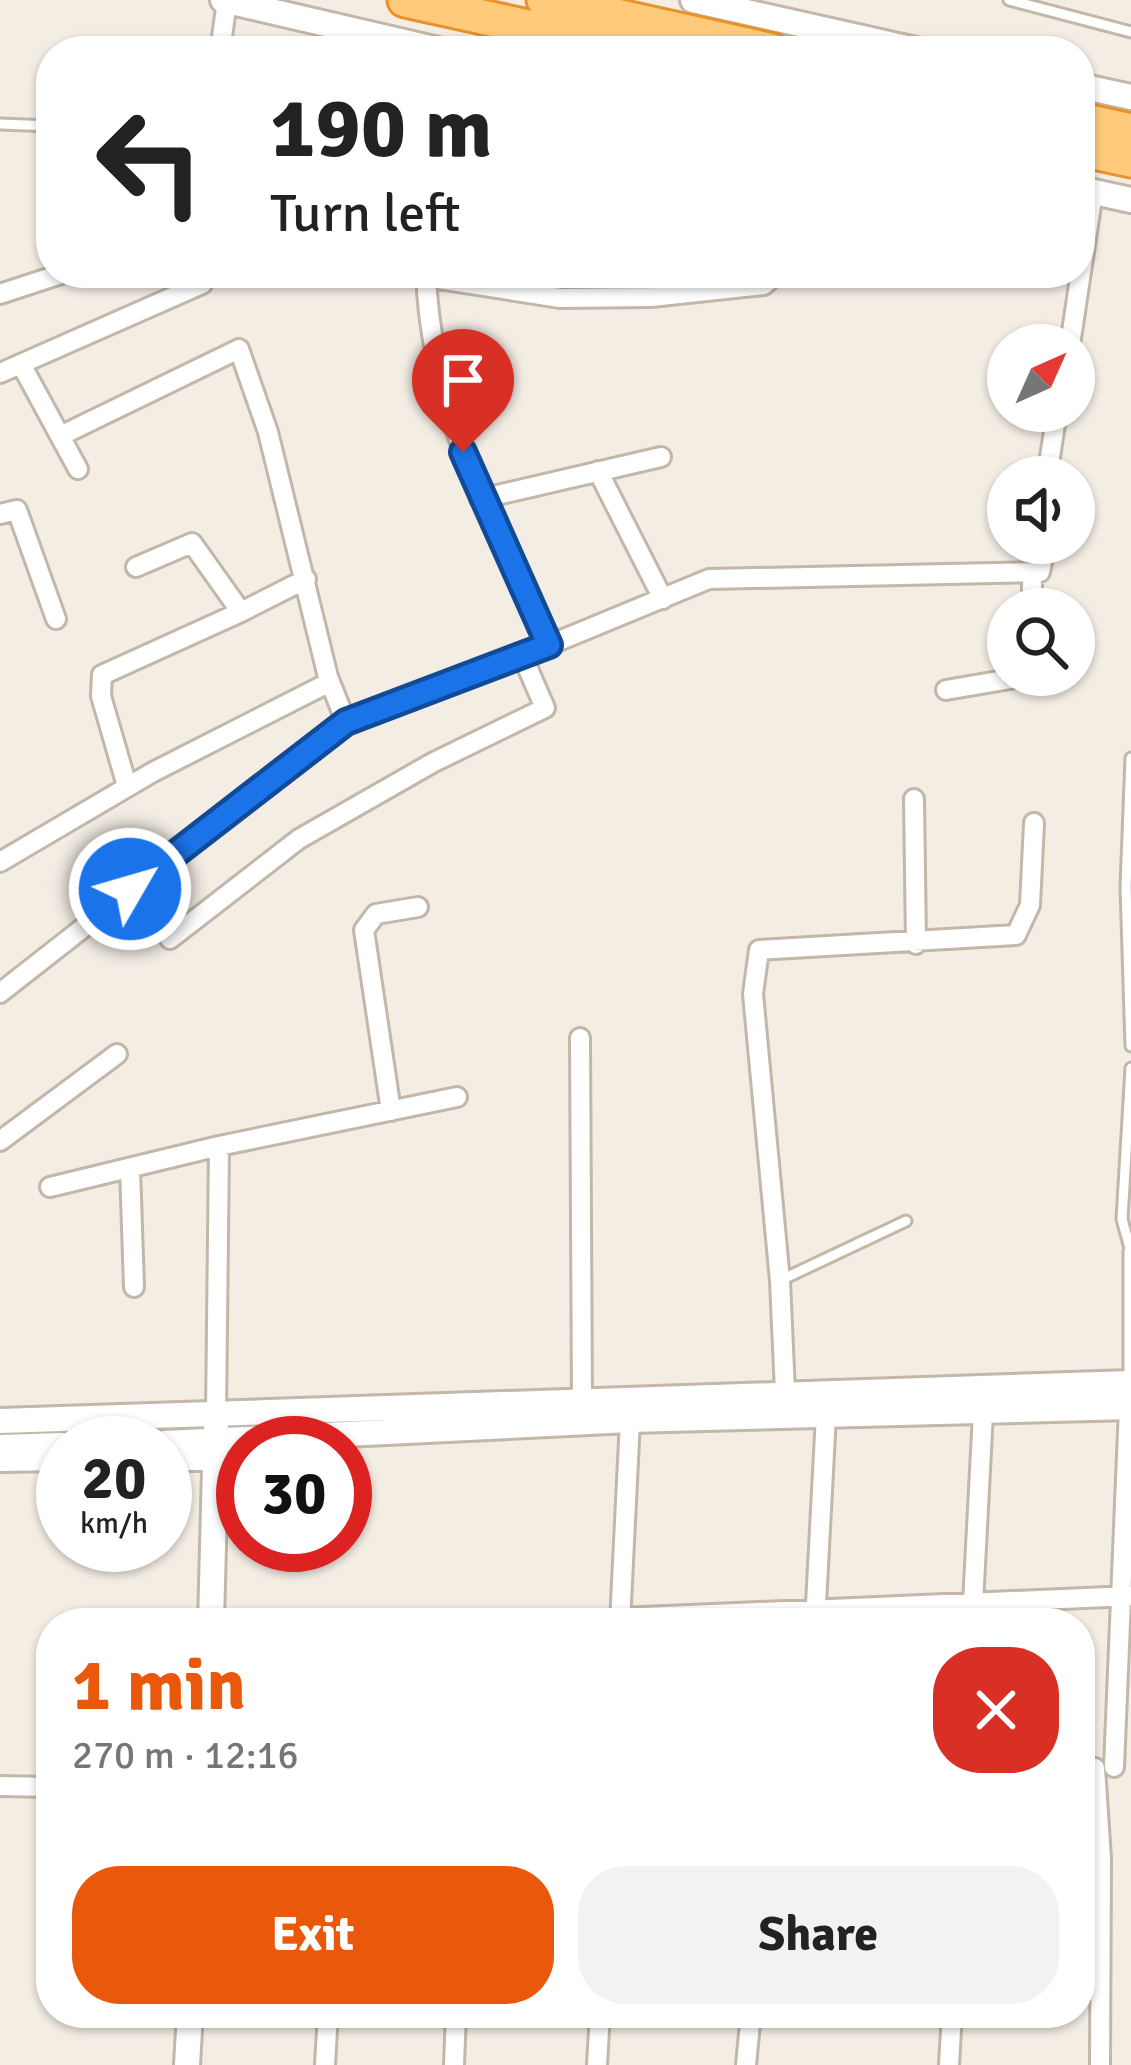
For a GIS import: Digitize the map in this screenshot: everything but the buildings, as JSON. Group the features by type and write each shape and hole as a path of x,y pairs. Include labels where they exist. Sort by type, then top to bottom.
{"highway":[{"path":"406,0 570,36"},
{"path":"544,0 706,36"},
{"path":"1095,123 1131,131"},
{"path":"1095,152 1131,160"}],"street":[{"path":"221,36 225,0 378,36"},
{"path":"693,0 853,36"},
{"path":"1095,89 1131,97"},
{"path":"1095,192 1131,200"},
{"path":"0,294 36,282"},
{"path":"0,373 193,288"},
{"path":"428,288 443,384 480,499 549,645"},
{"path":"518,288 595,299 728,288"},
{"path":"1072,324 1076,288"},
{"path":"60,436 239,349 268,432 331,682 346,722"},
{"path":"21,364 78,469"},
{"path":"480,499 661,457"},
{"path":"598,471 663,599"},
{"path":"0,514 17,510 56,619"},
{"path":"136,567 192,544 241,612"},
{"path":"0,993 346,722 724,578 753,582 1040,572 1044,564"},
{"path":"1032,572 1032,588"},
{"path":"127,786 101,696 102,676 306,579"},
{"path":"170,939 299,839 434,762 545,708 523,655"},
{"path":"2,855 331,682"},
{"path":"946,690 987,683"},
{"path":"914,799 916,944"},
{"path":"785,1393 780,1281 753,994 759,950 1001,939 1023,928 1030,905 1034,823"},
{"path":"392,1111 364,930 376,914 418,907"},
{"path":"580,1038 582,1401"},
{"path":"0,1141 117,1054"},
{"path":"50,1187 457,1097"},
{"path":"216,1415 219,1146"},
{"path":"130,1168 134,1287"},
{"path":"0,1421 785,1393 1130,1395"},
{"path":"372,1440 630,1420 983,1413 1130,1395"},
{"path":"1100,2065 1105,1768 1126,1596 1130,1395"},
{"path":"973,1608 983,1413"},
{"path":"816,1608 826,1415"},
{"path":"621,1608 630,1420"},
{"path":"0,1447 36,1446"},
{"path":"192,1448 216,1452"},
{"path":"192,1456 216,1452"},
{"path":"211,1608 216,1452"},
{"path":"0,1462 36,1461"},
{"path":"906,1608 1126,1596"},
{"path":"0,1786 36,1787"},
{"path":"187,2065 189,2028"},
{"path":"325,2065 327,2028"},
{"path":"454,2065 455,2028"},
{"path":"597,2065 599,2028"},
{"path":"746,2065 750,2028"},
{"path":"949,2065 951,2028"}],"lane":[{"path":"1009,0 1131,32"},
{"path":"0,124 36,125"},
{"path":"1131,758 1126,887 1131,1046"},
{"path":"1130,1395 1130,1251 1122,1219 1131,1068"},
{"path":"780,1281 906,1221"}],"route":[{"path":"130,889 346,722 549,645 480,499 463,452"}]}
